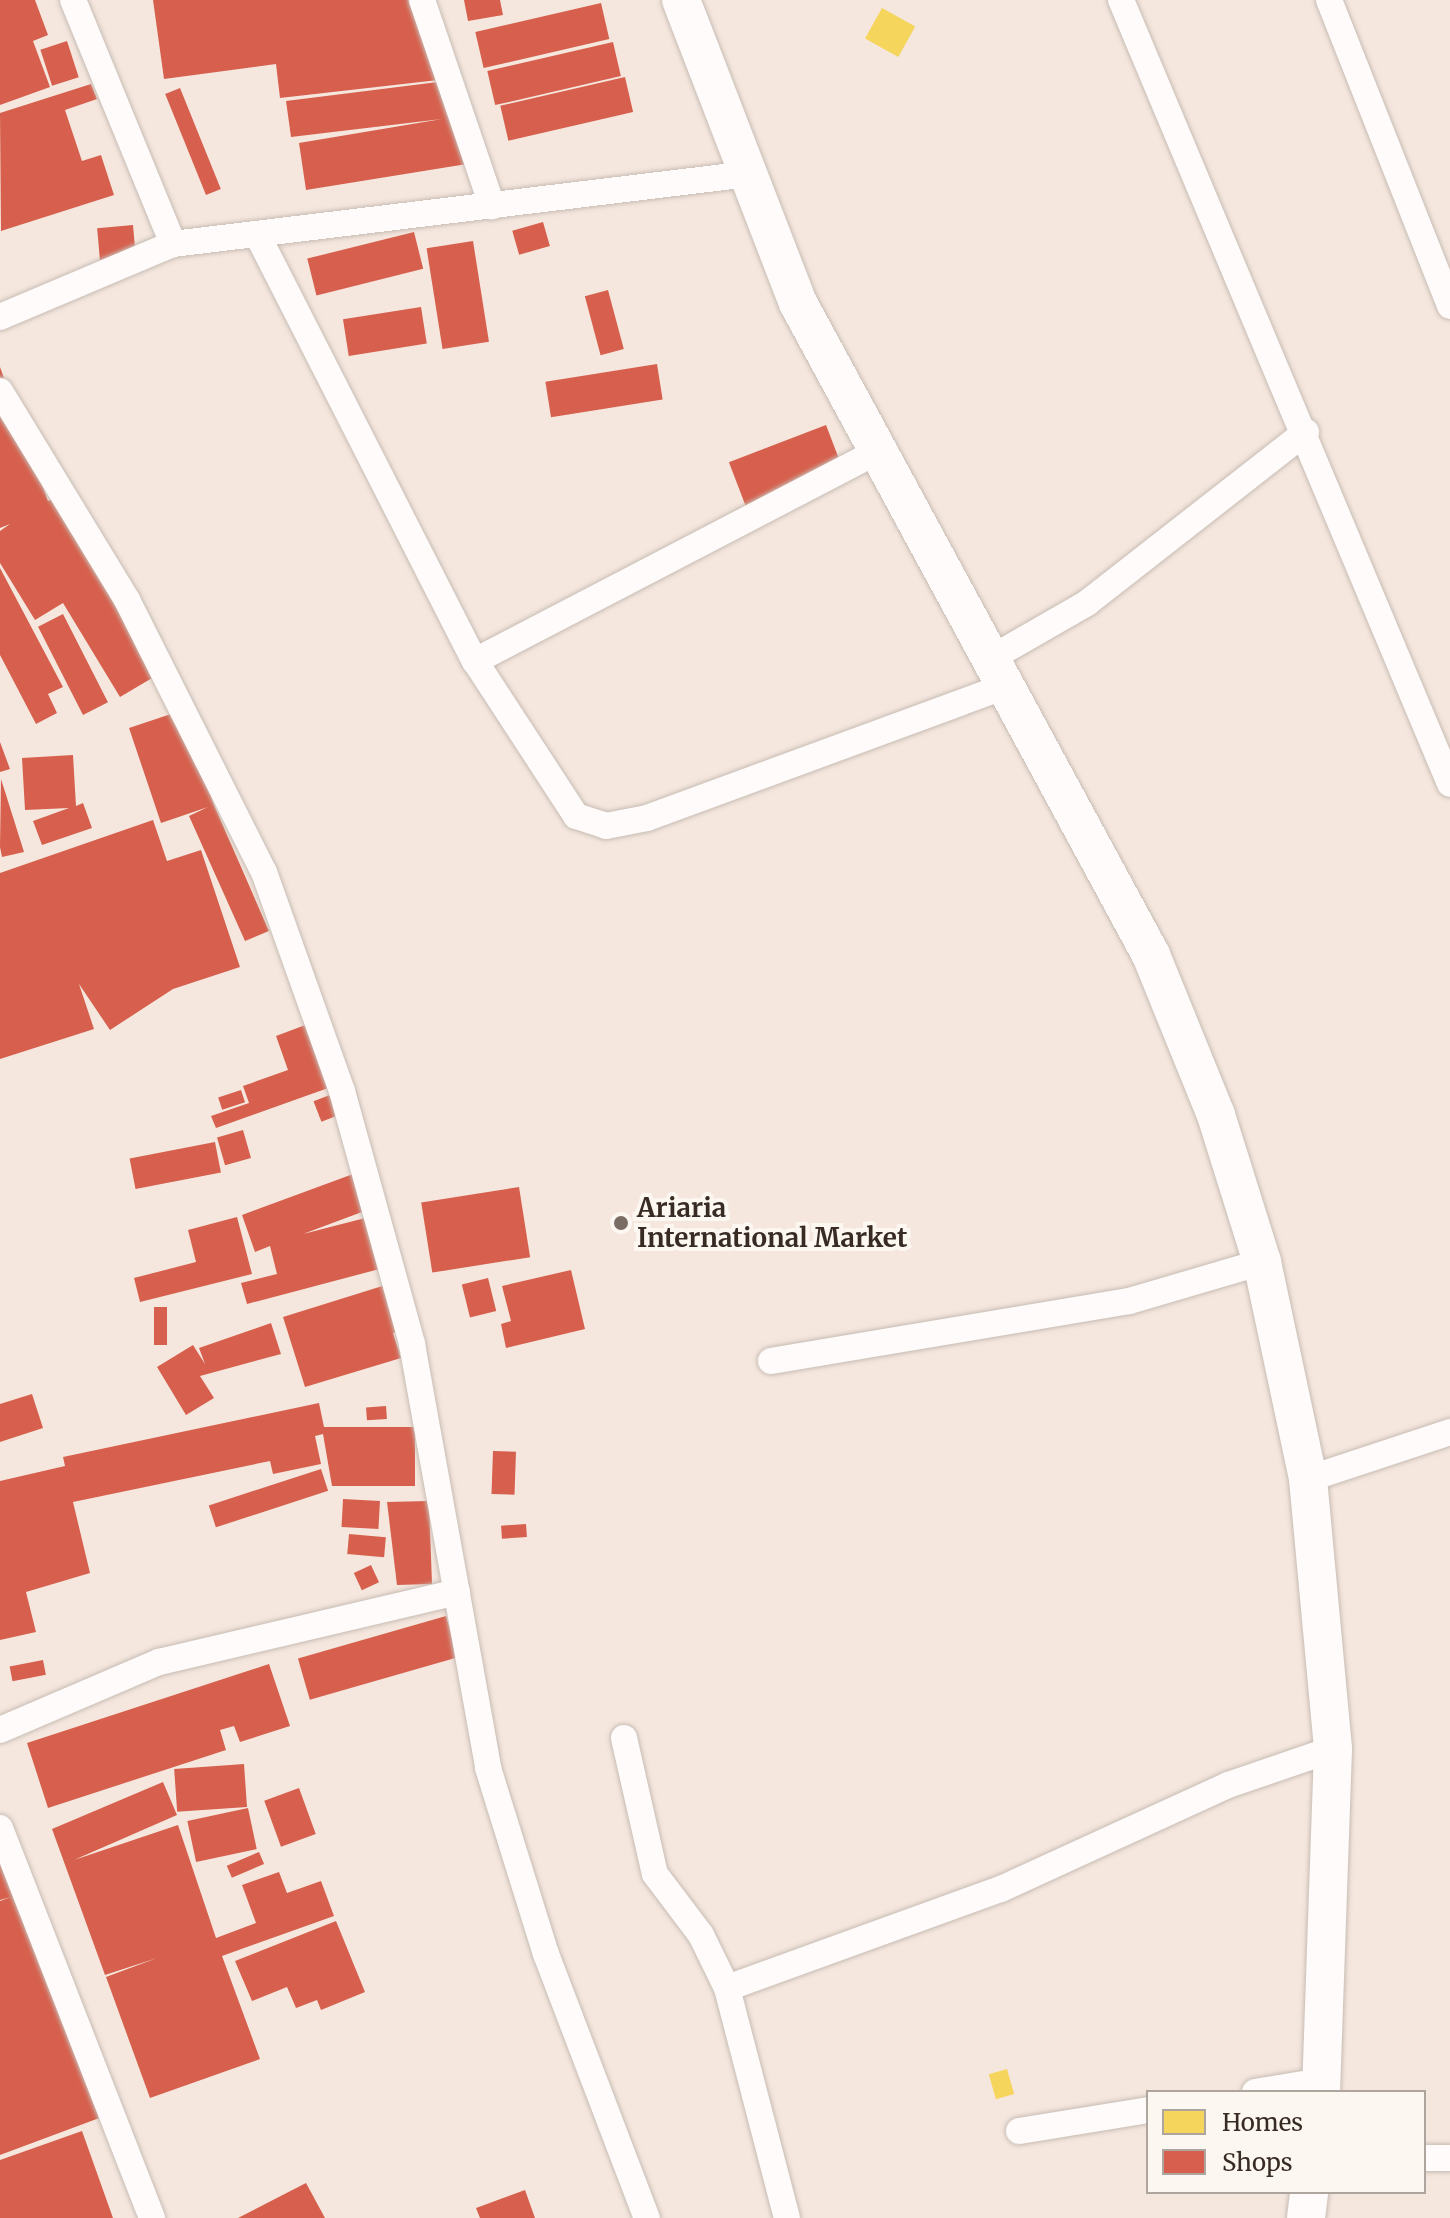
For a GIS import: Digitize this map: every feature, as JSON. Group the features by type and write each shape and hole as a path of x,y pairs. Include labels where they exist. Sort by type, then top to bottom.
{"main road":[{"path":"681,0 798,303 996,674 1151,955 1216,1115 1262,1262 1308,1479 1333,1749 1321,2086"},
{"path":"1306,2218 1309,2194"}],"street":[{"path":"73,0 173,244"},
{"path":"422,0 492,206"},
{"path":"1121,0 1306,432 1450,784"},
{"path":"1329,0 1450,306"},
{"path":"0,317 173,244 749,174"},
{"path":"258,236 475,661 551,785 576,816 606,826 647,818 996,674 1306,432"},
{"path":"0,391 127,600 264,872 342,1091 408,1329 488,1768 546,1954 647,2218"},
{"path":"475,661 877,452"},
{"path":"771,1361 1129,1301 1262,1262"},
{"path":"1308,1479 1450,1432"},
{"path":"0,1730 159,1662 457,1592"},
{"path":"624,1738 655,1874 701,1935 727,1988 787,2218"},
{"path":"727,1988 1001,1889 1228,1785 1333,1749"},
{"path":"0,1828 152,2218"},
{"path":"1277,2090 1321,2086"},
{"path":"1019,2131 1146,2110"},
{"path":"1426,2158 1450,2158"}],"building: Homes":[{"path":"882,8 915,26 898,57 865,39"},
{"path":"1007,2069 1014,2094 996,2099 989,2074"}],"building: Shops":[{"path":"0,0 35,0 48,35 33,41 50,87 0,105"},
{"path":"153,0 431,0 447,79 280,98 276,64 164,79"},
{"path":"464,0 500,0 503,15 468,21"},
{"path":"601,3 609,39 484,68 475,32"},
{"path":"67,41 79,77 52,86 40,50"},
{"path":"613,42 621,76 495,105 487,71"},
{"path":"625,77 633,112 508,141 500,106"},
{"path":"454,80 473,163 306,190 299,143 442,119 291,137 286,101"},
{"path":"91,84 97,99 65,110 82,161 101,155 114,195 1,231 0,113"},
{"path":"180,88 221,189 206,195 165,94"},
{"path":"543,222 550,246 519,255 512,231"},
{"path":"133,225 136,257 100,260 97,228"},
{"path":"414,232 423,269 316,295 307,259"},
{"path":"473,241 489,342 443,349 427,248"},
{"path":"608,290 624,349 601,355 585,296"},
{"path":"421,307 427,344 349,356 343,319"},
{"path":"657,364 663,400 551,417 545,382"},
{"path":"0,367 48,501 58,496 164,671 120,697 63,603 35,620 0,563 0,531 10,524 0,528"},
{"path":"826,425 844,471 746,508 729,462"},
{"path":"0,568 63,687 48,694 57,713 36,724 0,655"},
{"path":"63,614 108,702 83,715 38,627"},
{"path":"183,710 214,805 269,931 245,941 189,816 208,807 161,823 129,728"},
{"path":"0,742 10,769 0,772"},
{"path":"73,755 76,806 83,803 92,828 42,845 33,821 69,808 25,810 22,758"},
{"path":"1,779 24,852 2,857 0,847"},
{"path":"153,820 167,861 201,850 240,967 173,989 110,1030 79,984 94,1029 0,1059 0,873"},
{"path":"308,1024 331,1087 216,1128 211,1116 249,1103 243,1086 288,1070 276,1036"},
{"path":"241,1090 245,1102 222,1110 218,1097"},
{"path":"335,1093 343,1114 321,1122 314,1101"},
{"path":"243,1130 251,1158 225,1165 217,1137"},
{"path":"215,1142 221,1172 136,1189 130,1159"},
{"path":"364,1170 378,1206 303,1234 373,1216 387,1267 247,1304 241,1283 277,1274 270,1246 255,1252 242,1215"},
{"path":"519,1187 530,1257 432,1273 421,1202"},
{"path":"237,1217 252,1274 140,1302 134,1278 196,1262 188,1230"},
{"path":"571,1270 585,1329 506,1348 501,1324 511,1321 502,1286"},
{"path":"488,1278 496,1311 470,1318 462,1285"},
{"path":"392,1283 406,1329 393,1333 401,1358 305,1387 283,1317"},
{"path":"154,1307 167,1307 167,1345 154,1345"},
{"path":"271,1323 281,1354 200,1376 214,1398 186,1415 157,1367 193,1345 205,1364 199,1348"},
{"path":"32,1394 43,1428 0,1442 0,1404"},
{"path":"319,1403 324,1427 415,1427 415,1486 332,1486 323,1434 315,1436 321,1464 273,1474 270,1461 73,1502 90,1573 26,1592 36,1632 0,1640 0,1481 65,1466 63,1457"},
{"path":"386,1406 387,1419 367,1420 366,1407"},
{"path":"493,1451 516,1452 514,1495 491,1494"},
{"path":"321,1469 328,1491 216,1527 209,1505"},
{"path":"343,1499 380,1501 378,1529 342,1527"},
{"path":"429,1501 432,1584 397,1585 387,1502"},
{"path":"526,1524 527,1537 502,1539 501,1526"},
{"path":"349,1534 386,1537 384,1557 347,1554"},
{"path":"371,1565 379,1582 362,1590 354,1573"},
{"path":"446,1616 458,1657 310,1700 298,1658"},
{"path":"43,1660 46,1675 12,1681 10,1666"},
{"path":"269,1664 290,1726 240,1742 234,1726 220,1730 226,1750 48,1808 27,1743"},
{"path":"244,1764 247,1807 177,1812 174,1769"},
{"path":"163,1782 177,1815 74,1860 178,1825 216,1938 256,1923 242,1885 279,1872 287,1893 321,1881 334,1916 222,1956 260,2059 150,2098 106,1977 157,1958 105,1975 52,1829"},
{"path":"299,1788 316,1834 281,1847 264,1801"},
{"path":"248,1808 257,1849 196,1862 187,1821"},
{"path":"0,1851 102,2117 0,2155 0,1901 11,1897 0,1900"},
{"path":"259,1852 264,1864 232,1878 227,1866"},
{"path":"336,1921 365,1992 321,2010 317,2000 296,2008 287,1987 252,2001 235,1961"},
{"path":"82,2131 113,2218 0,2218 0,2160"},
{"path":"306,2183 325,2218 238,2218"},
{"path":"525,2190 535,2218 480,2218 476,2208"}],"place":[{"name":"Ariaria International Market","path":"621,1223"}]}
